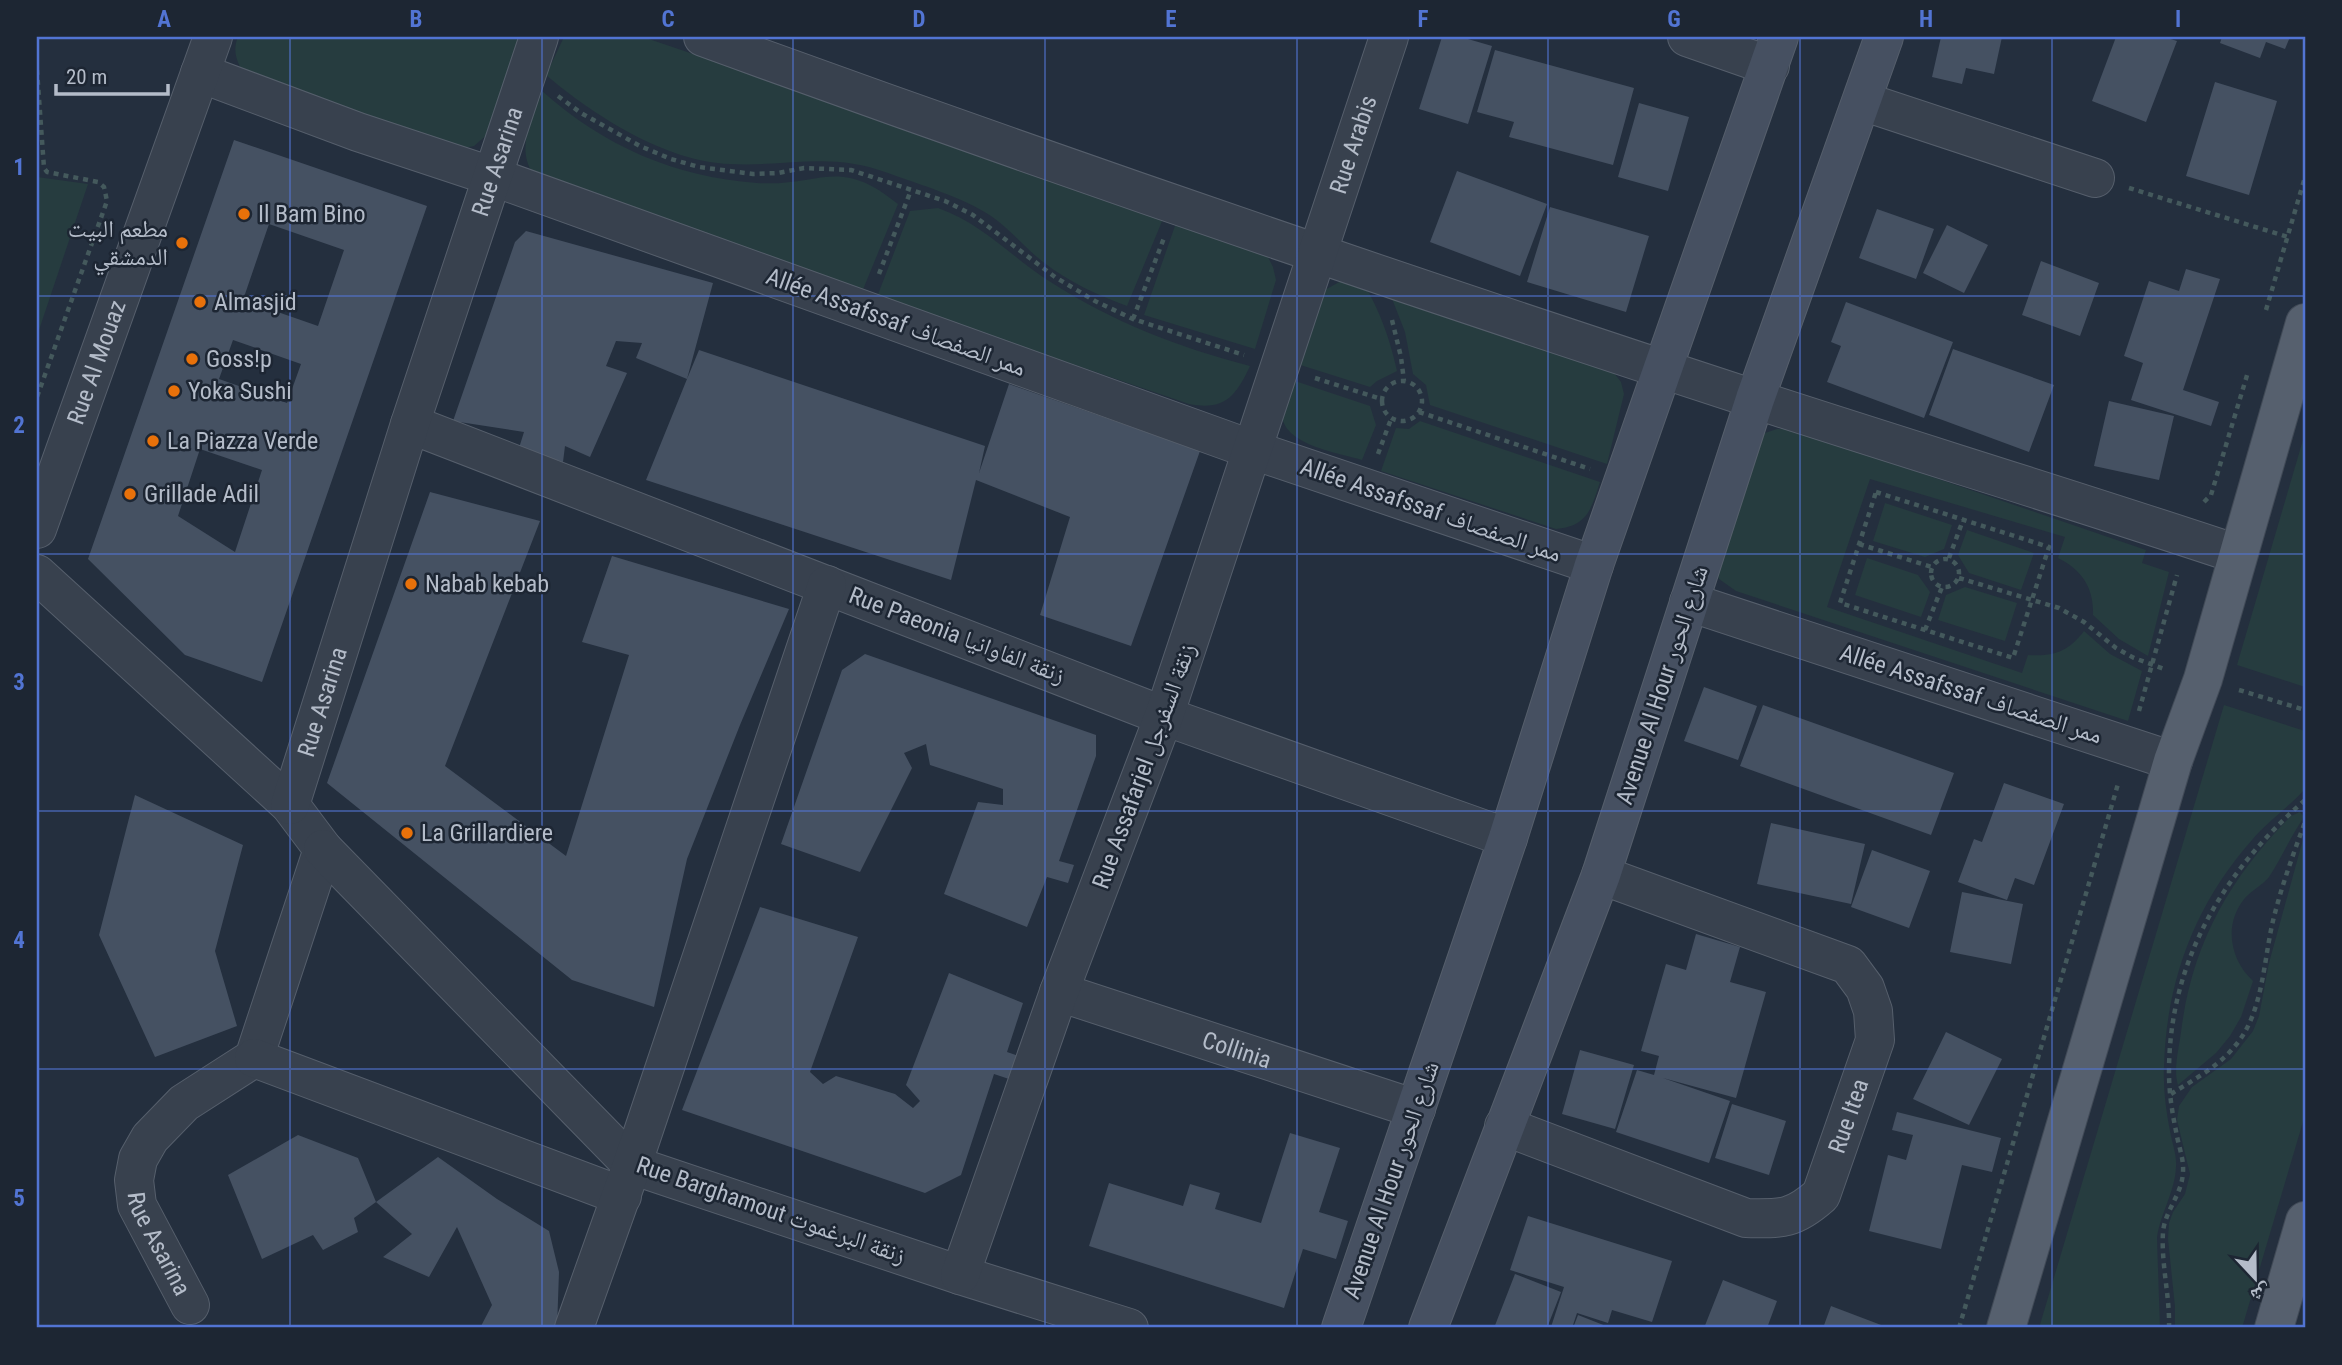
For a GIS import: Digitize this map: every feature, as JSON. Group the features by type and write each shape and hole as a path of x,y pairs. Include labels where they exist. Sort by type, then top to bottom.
{"main road":[{"path":"2006,1328 2173,761 2203,679 2305,323"},
{"path":"2274,1328 2305,1221"}],"street":[{"name":"Rue Al Mouaz","path":"37,530 212,37"},
{"path":"703,37 938,122 1317,253 1663,369 2237,554"},
{"name":"Rue Arabis","path":"1317,253 1390,37"},
{"path":"1687,37 1774,51"},
{"name":"Avenue Al Hour شارع الحور","path":"1428,1328 1601,875 1755,399 1884,37"},
{"name":"Avenue Al Hour شارع الحور","path":"1340,1328 1507,838 1594,565 1774,51"},
{"name":"Rue Asarina","path":"290,805 410,424 533,53"},
{"name":"Allée Assafssaf ممر الصفصاف","path":"200,73 358,132 491,176 1253,450 1594,565"},
{"path":"1862,101 2095,178"},
{"name":"Rue Assafarjel زنقة السفرجل","path":"960,1275 1059,992 1164,716 1317,253"},
{"name":"Rue Paeonia زنقة الفاوانيا","path":"410,424 1164,716 1507,838"},
{"path":"37,574 290,805 323,849 254,1058 627,1181"},
{"path":"574,1328 627,1181 827,585"},
{"name":"Allée Assafssaf ممر الصفصاف","path":"1689,602 2173,761"},
{"name":"Rue Barghamout زنقة البرغموت","path":"323,849 627,1181 960,1275 1129,1328"},
{"name":"Rue Itea","path":"1504,1126 1746,1218 1775,1219 1801,1213 1821,1195 1875,1040 1873,1011 1865,988 1848,965 1601,875"},
{"name":"Collinia","path":"1059,992 1416,1109"},
{"name":"Rue Asarina","path":"190,1305 137,1205 134,1180 138,1159 150,1138 184,1103 254,1058"}],"path":[{"path":"533,53 581,113 620,136 671,159 753,174 804,168 851,170 870,174 945,201 973,215 1055,277 1095,301 1133,319 1381,399"},
{"path":"37,70 38,120 43,166 46,171 98,182 107,194 107,201 37,397"},
{"path":"2095,178 2288,237"},
{"path":"865,311 911,190"},
{"path":"1133,319 1177,205"},
{"path":"1371,271 1386,301 1396,333 1404,381"},
{"path":"1404,381 1418,389 1422,396 1419,412 1414,418 1398,422 1385,414 1381,399 1389,385 1404,381"},
{"path":"1419,412 1624,480"},
{"path":"1877,492 2049,547 2013,659 1840,603 1859,544 1877,492"},
{"path":"1949,558 1963,520"},
{"path":"1859,544 1932,567"},
{"path":"1949,558 1959,570 1959,578 1952,585 1942,587 1934,583 1931,576 1932,567 1939,560 1949,558"},
{"path":"1959,578 2072,615 2116,648 2143,662 2305,710"},
{"path":"1925,630 1942,587"},
{"path":"2169,1328 2163,1233 2165,1220 2179,1193 2183,1174 2170,1095 2169,1071 2174,1012 2182,978 2214,905 2249,855 2272,829 2305,800"},
{"path":"2170,1095 2214,1067 2235,1047 2249,1024 2259,991 2275,913 2305,822"}],"green space":[{"path":"238,37 527,37 489,133 474,146 464,148 245,75 236,57"},
{"path":"564,37 643,37 1165,214 1127,306 1063,276 1036,257 998,221 980,209 888,173 867,166 828,161 730,164 681,155 656,146 608,120 546,75"},
{"path":"542,91 590,128 615,143 669,166 726,180 757,183 844,177 877,189 898,204 862,292 532,172 527,162 526,142"},
{"path":"37,177 88,184 37,336"},
{"path":"938,208 969,223 1049,281 1097,309 1171,342 1250,366 1240,386 1228,399 1220,403 1201,406 1189,404 877,297 910,211"},
{"path":"1177,220 1267,255 1276,280 1255,349 1144,315"},
{"path":"1343,280 1363,282 1388,336 1394,359 1397,371 1370,387 1294,363 1321,292"},
{"path":"1389,291 1614,373 1621,382 1624,394 1607,464 1430,405 1426,385 1413,374 1405,332"},
{"path":"1289,379 1370,406 1376,425 1362,460 1313,446 1290,432 1284,423 1282,412"},
{"path":"1420,421 1600,482 1591,508 1582,520 1556,529 1381,471 1396,428 1409,429"},
{"path":"1777,429 1792,429 2146,550 2142,563 2169,572 2148,656 2119,639 2093,615 2091,596 2085,581 2074,568 2058,558 2065,537 1870,479 1827,607 2022,673 2028,655 2053,654 2067,648 2084,631 2110,654 2142,671 2128,721 1736,591 1719,579 1715,569 1762,434"},
{"path":"2305,433 2305,687 2237,665"},
{"path":"1885,503 1952,525 1944,549 1925,557 1873,541"},
{"path":"1967,530 2034,553 2021,590 1969,573 1958,555"},
{"path":"1867,558 1918,575 1930,592 1921,617 1855,595"},
{"path":"1965,587 2017,603 2005,641 1938,620 1946,595"},
{"path":"2224,705 2305,731 2305,789 2258,833 2214,891 2187,946 2178,975 2166,1035 2164,1067 2166,1107 2176,1162 2173,1185 2157,1238 2160,1328 2039,1328"},
{"path":"2300,812 2302,820 2267,880 2245,898 2234,919 2232,941 2235,952 2239,963 2253,981 2241,1017 2216,1053 2178,1085 2177,1059 2186,1000 2204,942 2232,889 2249,864 2291,816"},
{"path":"2305,832 2305,1115 2242,1328 2175,1328 2169,1223 2185,1194 2190,1174 2177,1120 2179,1106 2192,1087 2231,1059 2253,1031"}],"building":[{"path":"1442,37 1461,37 1492,46 1468,124 1419,109"},
{"path":"1941,37 2002,37 1994,74 1966,68 1962,84 1932,77"},
{"path":"2116,37 2164,37 2177,41 2146,122 2092,101"},
{"path":"2222,37 2290,37 2285,49 2266,42 2260,58 2220,43"},
{"path":"1495,50 1634,88 1613,165 1509,137 1514,122 1477,112"},
{"path":"2215,82 2277,101 2249,195 2186,176"},
{"path":"1639,103 1689,117 1668,191 1618,177"},
{"path":"234,140 427,206 262,682 185,655 88,559","holes":["269,224 344,250 318,326 243,300","233,340 301,364 287,403 219,379","200,449 262,470 235,552 178,516"]},
{"path":"1457,171 1547,204 1520,276 1430,242"},
{"path":"1550,207 1649,236 1626,312 1527,282"},
{"path":"1877,209 1934,229 1916,279 1859,258"},
{"path":"1947,225 1988,245 1964,293 1923,273"},
{"path":"526,231 713,283 687,379 636,358 642,343 616,341 606,366 627,373 590,457 565,446 563,462 519,448 524,432 453,421 515,242"},
{"path":"2041,261 2099,283 2080,336 2022,315"},
{"path":"2186,269 2220,279 2183,390 2219,402 2211,426 2131,400 2143,363 2124,356 2149,281 2179,291"},
{"path":"1846,302 1953,342 1924,418 1827,382 1841,346 1831,342"},
{"path":"1953,349 2054,385 2029,452 1929,415"},
{"path":"699,350 985,446 979,473 1009,384 1200,451 1131,646 1040,615 1070,517 976,480 951,580 646,480"},
{"path":"2109,401 2174,416 2159,480 2094,466"},
{"path":"430,492 540,521 445,766 566,856 629,655 582,642 612,556 789,609 687,859 654,1007 572,980 327,783"},
{"path":"865,654 1096,735 1096,756 1059,861 1074,865 1068,883 1047,877 1027,927 944,894 978,802 1003,805 1003,789 930,765 926,744 904,753 912,768 860,872 781,844 842,670"},
{"path":"1704,687 1757,706 1738,760 1684,741"},
{"path":"1763,705 1954,773 1931,835 1740,766"},
{"path":"2004,783 2064,804 2034,885 2015,878 2007,900 1958,882 1974,839 1982,842"},
{"path":"135,795 243,845 215,951 237,1026 155,1057 99,935"},
{"path":"1771,823 1865,844 1851,904 1757,884"},
{"path":"1872,850 1930,871 1909,928 1851,907"},
{"path":"1962,892 2023,904 2011,964 1950,952"},
{"path":"760,907 858,937 810,1072 823,1084 836,1076 895,1094 913,1108 920,1101 906,1085 949,973 1023,1003 1007,1052 1027,1059 1015,1081 994,1074 961,1175 925,1193 682,1110"},
{"path":"1696,934 1740,947 1730,982 1766,992 1736,1098 1663,1078 1730,1101 1709,1163 1616,1132 1637,1070 1654,1075 1659,1056 1641,1051 1666,964 1686,970"},
{"path":"1946,1032 2002,1059 1969,1125 1913,1099"},
{"path":"1580,1050 1634,1065 1615,1129 1562,1114"},
{"path":"1732,1104 1786,1121 1769,1175 1715,1158"},
{"path":"1897,1112 2001,1138 1992,1172 1962,1165 1941,1249 1869,1231 1888,1155 1906,1160 1913,1135 1892,1130"},
{"path":"1290,1133 1340,1148 1319,1212 1348,1221 1336,1259 1303,1249 1284,1308 1089,1246 1109,1183 1183,1206 1190,1184 1220,1193 1215,1209 1261,1223"},
{"path":"298,1135 358,1158 376,1202 354,1218 358,1232 323,1250 313,1235 262,1259 228,1175"},
{"path":"438,1157 497,1199 549,1231 559,1272 557,1328 480,1328 492,1305 457,1227 429,1277 383,1257 412,1234 376,1202"},
{"path":"1528,1216 1672,1261 1652,1322 1612,1310 1608,1323 1577,1313 1572,1328 1551,1327 1564,1287 1510,1270"},
{"path":"1515,1274 1561,1292 1547,1328 1494,1328"},
{"path":"1723,1280 1777,1301 1767,1328 1704,1328"},
{"path":"1831,1306 1889,1328 1823,1328"},
{"path":"1578,1315 1611,1328 1573,1328"}],"place":[{"name":"Il Bam Bino","path":"244,214"},
{"name":"مطعم البيت الدمشقي","path":"182,243"},
{"name":"Almasjid","path":"200,302"},
{"name":"Goss!p","path":"192,359"},
{"name":"Yoka Sushi","path":"174,391"},
{"name":"La Piazza Verde","path":"153,441"},
{"name":"Grillade Adil","path":"130,494"},
{"name":"Nabab kebab","path":"411,584"},
{"name":"La Grillardiere","path":"407,833"}]}
